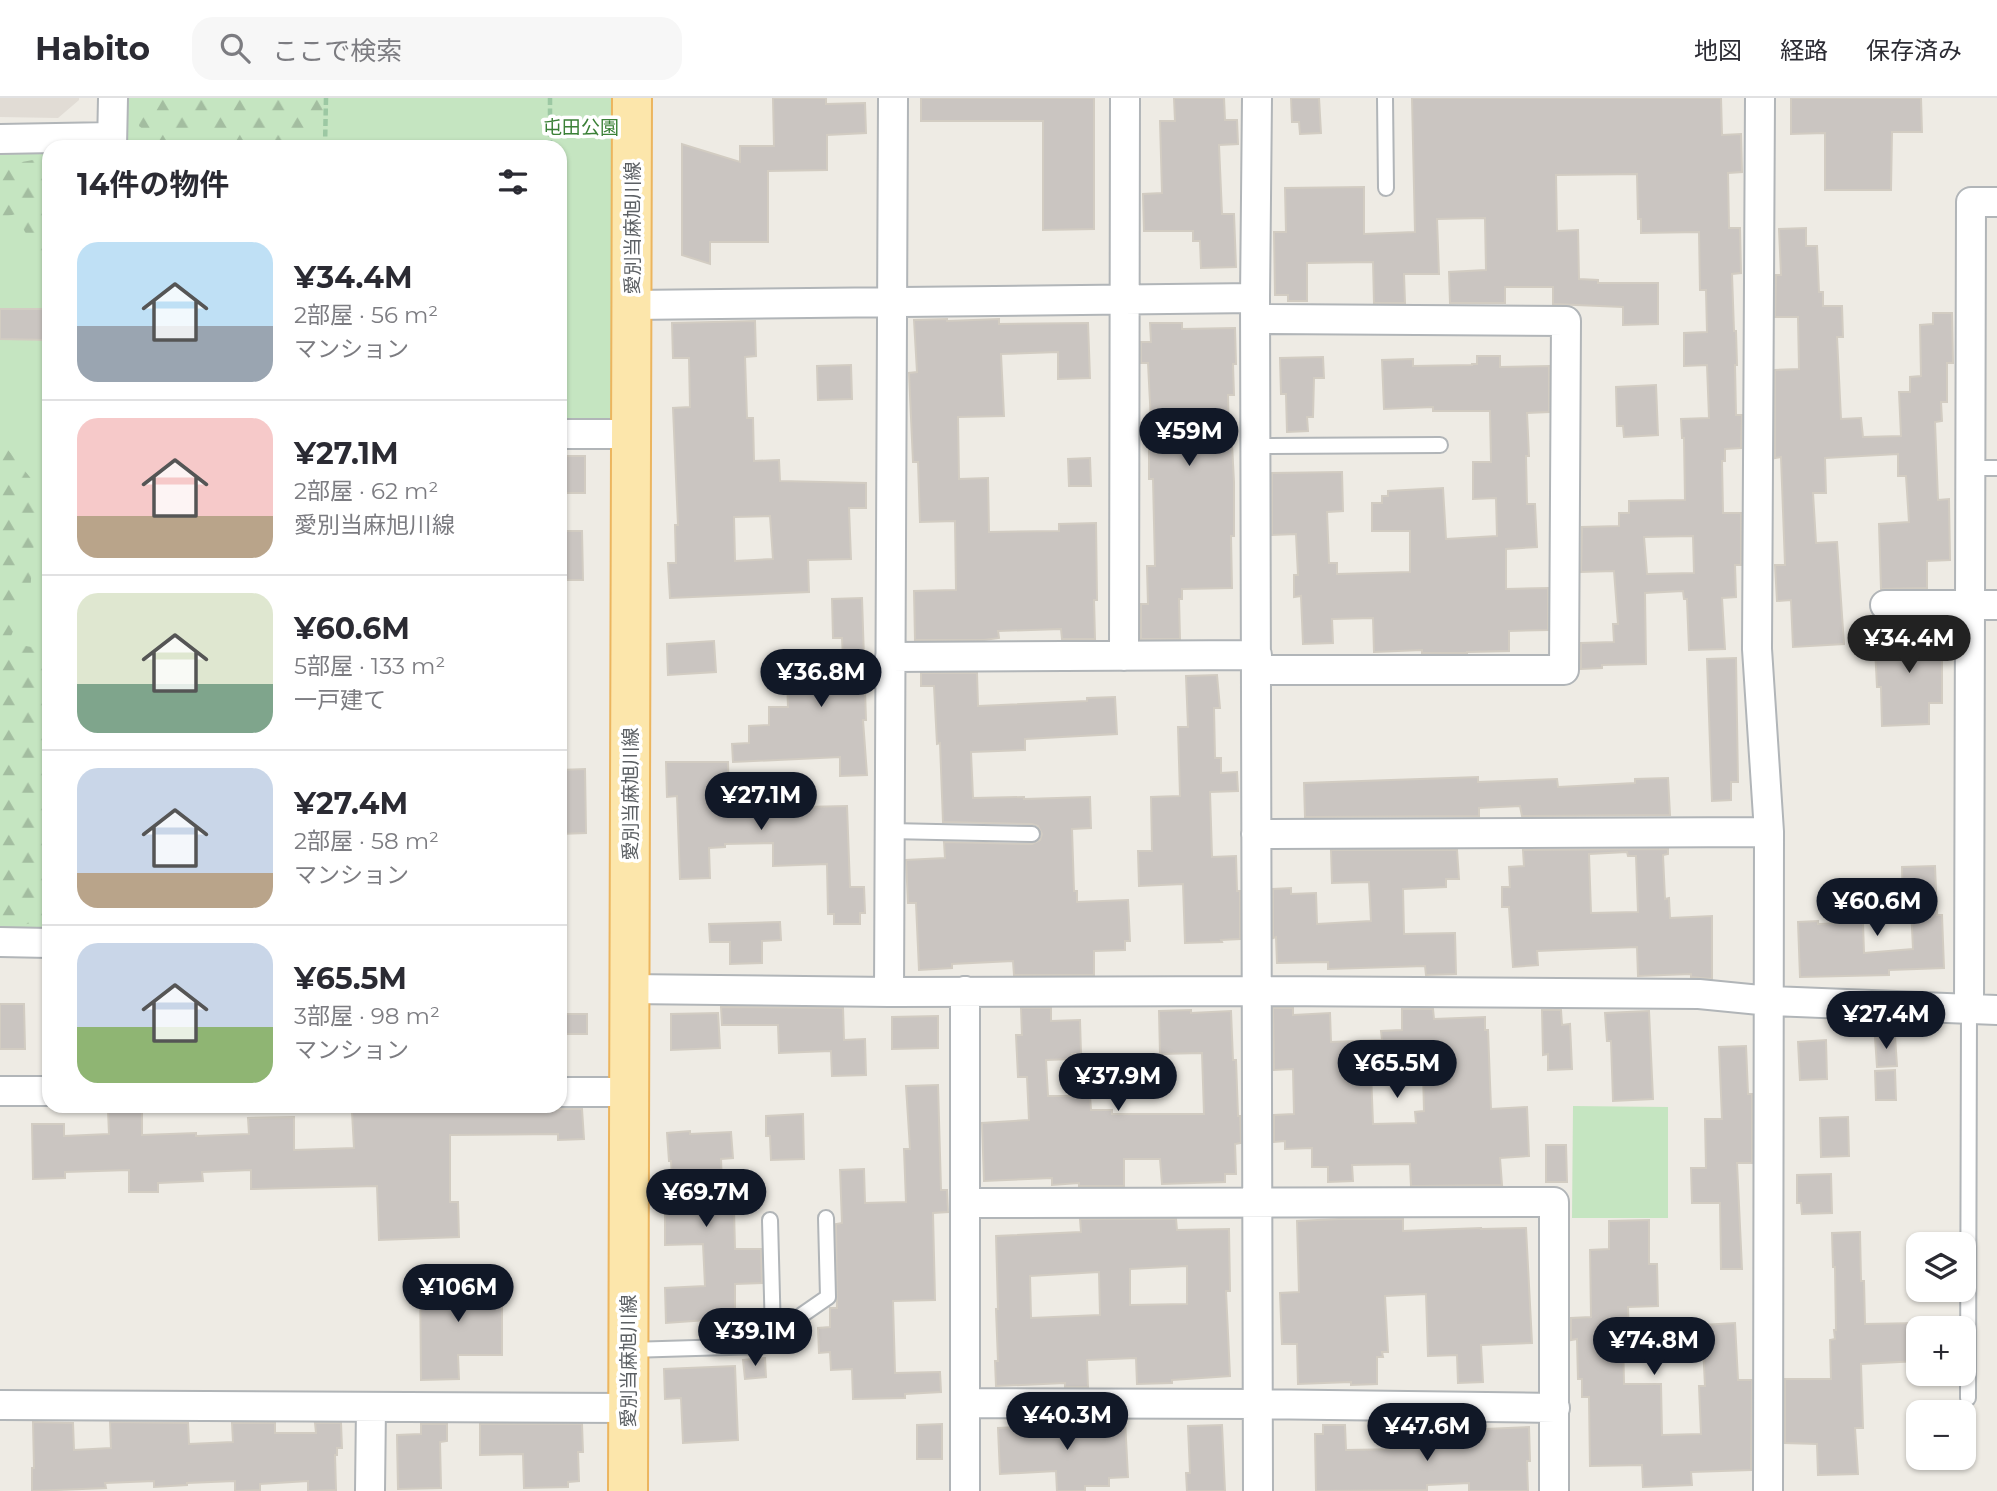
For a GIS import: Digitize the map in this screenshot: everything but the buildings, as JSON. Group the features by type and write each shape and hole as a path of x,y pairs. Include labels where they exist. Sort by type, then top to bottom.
{"main road":[{"name":"愛別当麻旭川線","path":"628,1491 632,98"}],"street":[{"path":"112,140 113,98"},
{"path":"889,992 893,98"},
{"path":"1124,656 1125,98"},
{"path":"1257,98 1255,309 1258,1491"},
{"path":"1760,98 1757,649 1769,832 1768,1491"},
{"path":"0,139 42,140"},
{"path":"1969,1009 1984,605 1984,468 1971,202 1997,202"},
{"path":"632,305 1125,300 1255,309 1566,321 1564,670 1124,656 890,657"},
{"path":"567,434 631,434"},
{"path":"1885,606 1984,605"},
{"path":"1256,834 1769,832"},
{"path":"0,942 42,943"},
{"path":"629,989 1699,994 1770,1001 1997,1010"},
{"path":"965,992 965,1491"},
{"path":"0,1091 42,1091"},
{"path":"567,1092 629,1092"},
{"path":"965,1203 1554,1202 1554,1491"},
{"path":"965,1403 1555,1408"},
{"path":"0,1405 628,1408"},
{"path":"370,1491 371,1407"}],"lane":[{"path":"1385,98 1386,188"},
{"path":"1257,446 1440,446"},
{"path":"890,831 1032,834"},
{"path":"1968,1398 1969,1009"},
{"path":"628,1350 762,1346 773,1335 828,1297 826,1218"},
{"path":"771,1220 773,1335"}],"path":[{"path":"326,98 326,140"},
{"path":"550,98 550,140"}],"shaded area":[{"path":"0,98 79,100 58,118 0,117"}],"green space":[{"name":"屯田公園","path":"113,98 632,98 631,434 567,433 567,140 42,140 42,935 0,934 0,139 111,137"},
{"path":"138,98 336,98 305,137 306,140 227,140 228,132 198,130 172,140 156,140 139,126"},
{"path":"0,156 22,162 42,158 42,281 35,280 40,250 25,232 16,214 0,218"},
{"path":"4,445 33,481 36,518 30,592 8,643 42,649 42,921 0,929 0,446"},
{"path":"1573,1106 1668,1107 1668,1218 1572,1218"}]}
